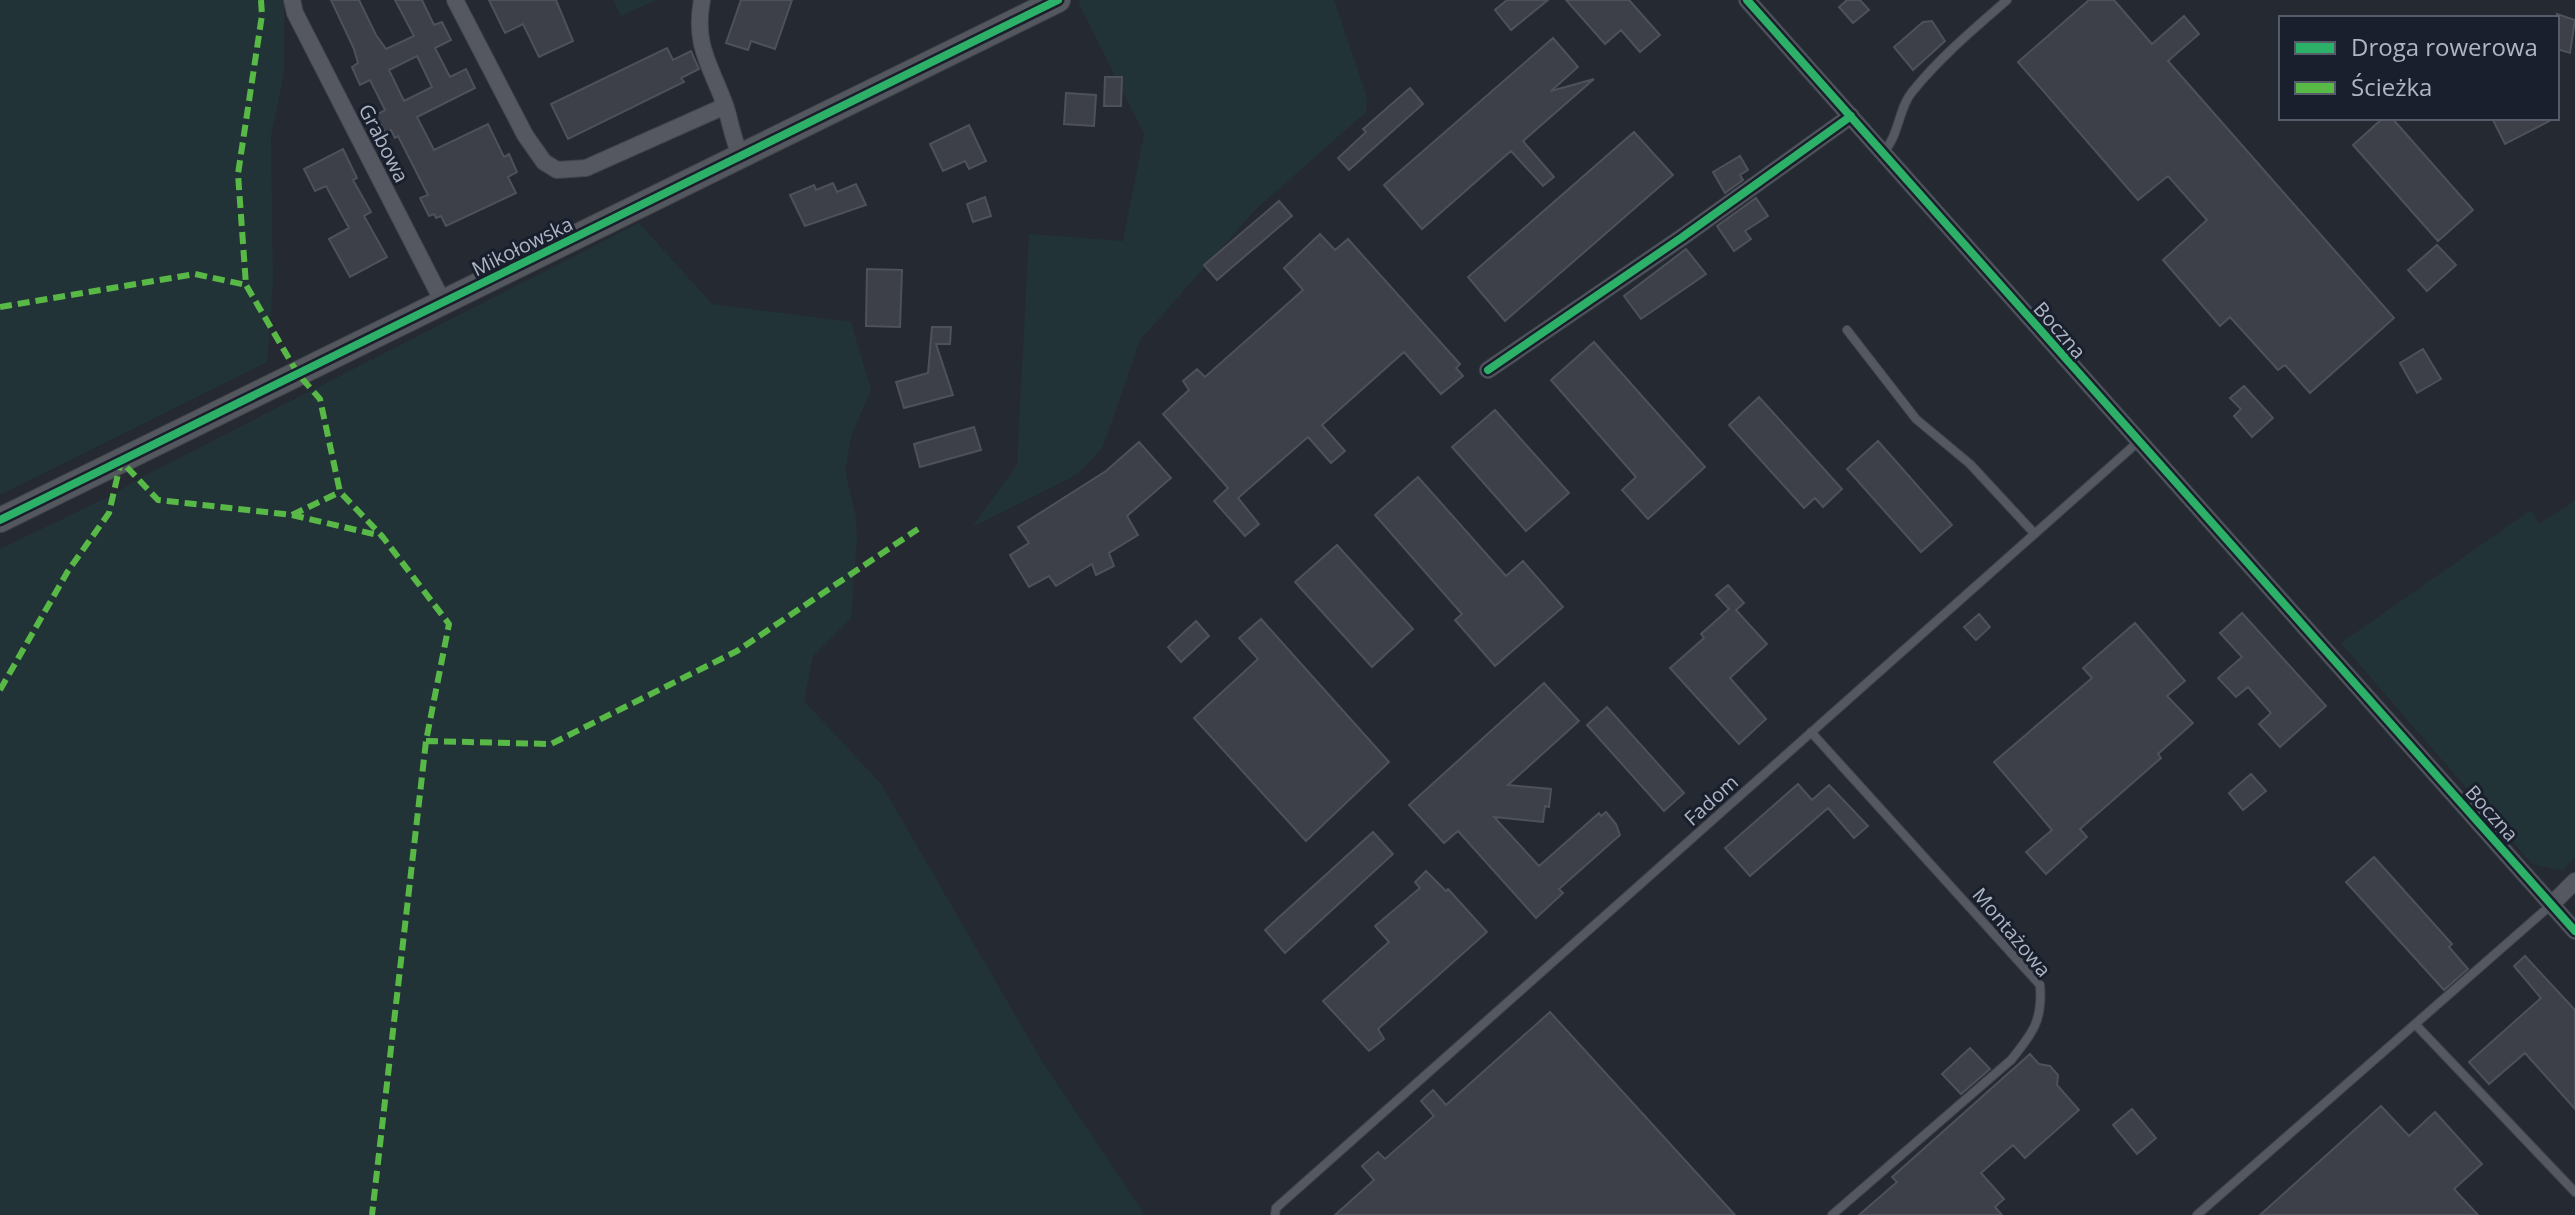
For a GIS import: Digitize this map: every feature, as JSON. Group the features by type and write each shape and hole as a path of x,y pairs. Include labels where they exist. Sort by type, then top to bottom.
{"street":[{"name":"Grabowa","path":"292,0 295,13 443,302"},
{"path":"455,0 525,135 544,162 557,170 586,168 725,106"},
{"path":"702,0 698,21 705,62 725,106 741,156"},
{"name":"Mikołowska","path":"0,520 1058,0"},
{"name":"Boczna","path":"1747,0 2575,931"},
{"path":"1488,370 1681,238 1851,116"},
{"path":"2552,904 2575,881"}],"lane":[{"path":"1883,153 1897,132 1909,95 1951,50 2007,0"},
{"path":"1847,330 1916,419 1970,464 2034,533"},
{"name":"Fadom","path":"1275,1215 1276,1208 1305,1182 2138,442"},
{"name":"Montażowa","path":"1811,732 2040,985 2042,1005 2034,1033 2011,1060 1832,1215"},
{"path":"2197,1215 2552,904"},
{"path":"2415,1024 2575,1192"}],"shaded area":[{"path":"0,0 284,0 284,73 271,136 273,283 267,362 0,495"},
{"path":"613,0 656,0 621,16"},
{"path":"1334,0 1367,97 1366,112 1255,210 1140,340 1103,447 1078,474 972,527 1017,465 1029,234 1123,241 1144,134 1078,2"},
{"path":"639,223 712,304 851,322 871,390 852,434 845,470 856,517 857,539 851,618 813,656 804,701 881,784 1043,1063 1145,1215 0,1215 0,549 114,494"},
{"path":"2575,501 2575,858 2563,871 2532,864 2341,643 2531,510 2539,524"}],"building":[{"path":"331,0 359,0 386,49 414,36 395,0 422,0 434,25 442,22 451,40 435,48 450,77 466,69 475,88 417,117 434,150 488,124 504,157 509,154 517,172 508,177 516,193 446,226 441,216 429,216 420,198 428,195 398,136 395,138 391,130 385,133 376,115 385,110 370,80 360,85 352,67 358,63","holes":["417,56 432,87 404,101 389,70"]},
{"path":"489,0 556,0 573,41 539,57 523,24 505,33"},
{"path":"741,0 792,0 775,49 751,41 748,50 726,43"},
{"path":"1507,0 1548,0 1511,30 1495,10"},
{"path":"1566,0 1629,0 1660,35 1640,52 1621,30 1605,44"},
{"path":"1847,0 1860,0 1869,10 1853,23 1839,7"},
{"path":"2089,0 2114,0 2152,44 2184,16 2199,34 2168,61 2394,318 2310,393 2285,365 2278,370 2230,317 2220,326 2163,260 2207,220 2168,176 2138,200 2018,62"},
{"path":"2557,16 2575,20 2570,53 2559,50"},
{"path":"1932,21 1945,41 1913,70 1894,47 1923,22"},
{"path":"1553,38 1578,67 1551,91 1594,79 1523,141 1554,177 1543,186 1511,151 1422,229 1384,185"},
{"path":"667,48 673,60 691,51 699,69 681,78 684,82 568,139 551,104"},
{"path":"1105,77 1122,77 1121,106 1104,106"},
{"path":"1410,88 1423,104 1349,170 1338,158 1366,132 1363,129"},
{"path":"1066,93 1096,95 1094,126 1064,124"},
{"path":"2381,120 2394,120 2473,210 2438,241 2353,145"},
{"path":"2493,120 2551,120 2505,144"},
{"path":"969,125 986,161 969,169 965,161 943,171 930,144"},
{"path":"1634,132 1673,175 1505,321 1468,277"},
{"path":"343,149 357,178 353,180 371,212 364,216 387,257 350,277 329,239 349,228 326,186 315,191 304,169"},
{"path":"1740,156 1748,170 1740,175 1743,180 1725,193 1713,172"},
{"path":"833,183 837,192 856,184 866,205 805,226 790,195 814,185 816,190"},
{"path":"985,197 991,216 973,222 967,204"},
{"path":"1756,198 1768,216 1745,231 1751,239 1734,251 1717,226"},
{"path":"1279,201 1292,216 1217,280 1204,265"},
{"path":"1320,234 1335,250 1348,239 1460,364 1456,368 1463,376 1441,394 1404,352 1322,425 1345,451 1331,463 1308,437 1238,498 1259,524 1245,536 1214,501 1228,488 1163,414 1189,390 1183,381 1197,369 1205,377 1303,290 1284,268"},
{"path":"2437,245 2456,265 2427,291 2408,270"},
{"path":"1686,249 1706,274 1641,319 1624,296"},
{"path":"867,269 902,270 900,327 866,326"},
{"path":"932,327 951,327 950,344 936,344 953,395 904,408 896,382 928,373"},
{"path":"1594,342 1705,467 1648,519 1622,490 1636,477 1551,380"},
{"path":"2423,349 2441,379 2417,393 2400,363"},
{"path":"2244,386 2273,418 2252,437 2234,416 2241,409 2230,398"},
{"path":"1759,397 1842,489 1823,507 1815,498 1804,508 1729,425"},
{"path":"1495,410 1569,493 1526,531 1452,447"},
{"path":"974,427 981,450 920,467 914,444"},
{"path":"1878,441 1952,525 1921,552 1847,469"},
{"path":"1139,442 1171,478 1127,516 1138,535 1109,553 1114,566 1096,575 1092,564 1056,586 1049,576 1029,587 1010,555 1029,543 1018,527 1106,471"},
{"path":"1418,477 1506,576 1523,561 1563,607 1495,666 1455,620 1462,614 1375,515"},
{"path":"1337,545 1413,629 1372,667 1295,582"},
{"path":"1728,585 1744,603 1736,610 1767,644 1730,678 1766,719 1739,744 1670,668 1704,638 1701,634 1729,609 1716,595"},
{"path":"2242,613 2326,706 2280,747 2259,724 2271,713 2248,687 2236,697 2218,678 2242,657 2220,633"},
{"path":"1979,614 1990,627 1976,640 1964,627"},
{"path":"1261,619 1389,762 1306,841 1194,718 1258,659 1239,638"},
{"path":"1196,621 1209,636 1181,662 1168,647"},
{"path":"2135,623 2185,681 2167,696 2193,723 2158,754 2161,758 2080,829 2087,837 2046,874 2026,852 2052,830 1994,762 2092,678 2083,668"},
{"path":"1544,683 1579,721 1508,785 1551,789 1549,807 1545,806 1543,822 1494,817 1539,866 1599,813 1601,816 1606,812 1620,835 1559,889 1563,893 1536,918 1458,831 1444,843 1409,805"},
{"path":"1607,707 1684,793 1664,811 1587,725"},
{"path":"2251,774 2266,791 2243,810 2229,793"},
{"path":"1798,784 1812,800 1829,785 1868,826 1854,838 1828,808 1750,876 1725,848"},
{"path":"1373,832 1393,854 1285,953 1265,930"},
{"path":"2374,857 2452,944 2449,947 2468,969 2444,990 2346,882"},
{"path":"1426,871 1446,891 1448,889 1487,932 1378,1029 1384,1039 1369,1051 1323,1001 1389,942 1375,926 1420,888 1415,882"},
{"path":"2525,956 2575,1010 2575,1109 2525,1053 2489,1084 2469,1062 2541,998 2514,966"},
{"path":"1550,1012 1735,1215 1335,1215 1374,1180 1362,1166 1378,1152 1385,1159 1434,1116 1421,1101 1433,1090 1446,1105"},
{"path":"1970,1048 1990,1069 1961,1094 1942,1074"},
{"path":"2030,1054 2039,1064 2050,1066 2058,1075 2057,1085 2079,1110 2025,1158 2013,1145 1981,1173 2004,1199 1995,1207 2002,1215 1859,1215 1897,1182 1892,1177"},
{"path":"2381,1106 2409,1136 2435,1112 2482,1164 2454,1189 2478,1215 2260,1215"},
{"path":"2132,1109 2156,1138 2137,1154 2113,1125"}],"marked path":[{"path":"261,0 262,15 238,174 246,285 298,374 320,399 340,492 382,536 449,624 426,741 372,1215"},
{"path":"0,307 195,274 246,285"},
{"path":"0,690 68,571 109,513 121,461 158,500 292,515 382,536"},
{"path":"292,515 340,492"},
{"path":"426,741 551,744 737,651 918,529"}],"cycle path":[{"path":"0,520 1058,0"},
{"path":"1747,0 2575,931"},
{"path":"1488,370 1681,238 1851,116"}]}
